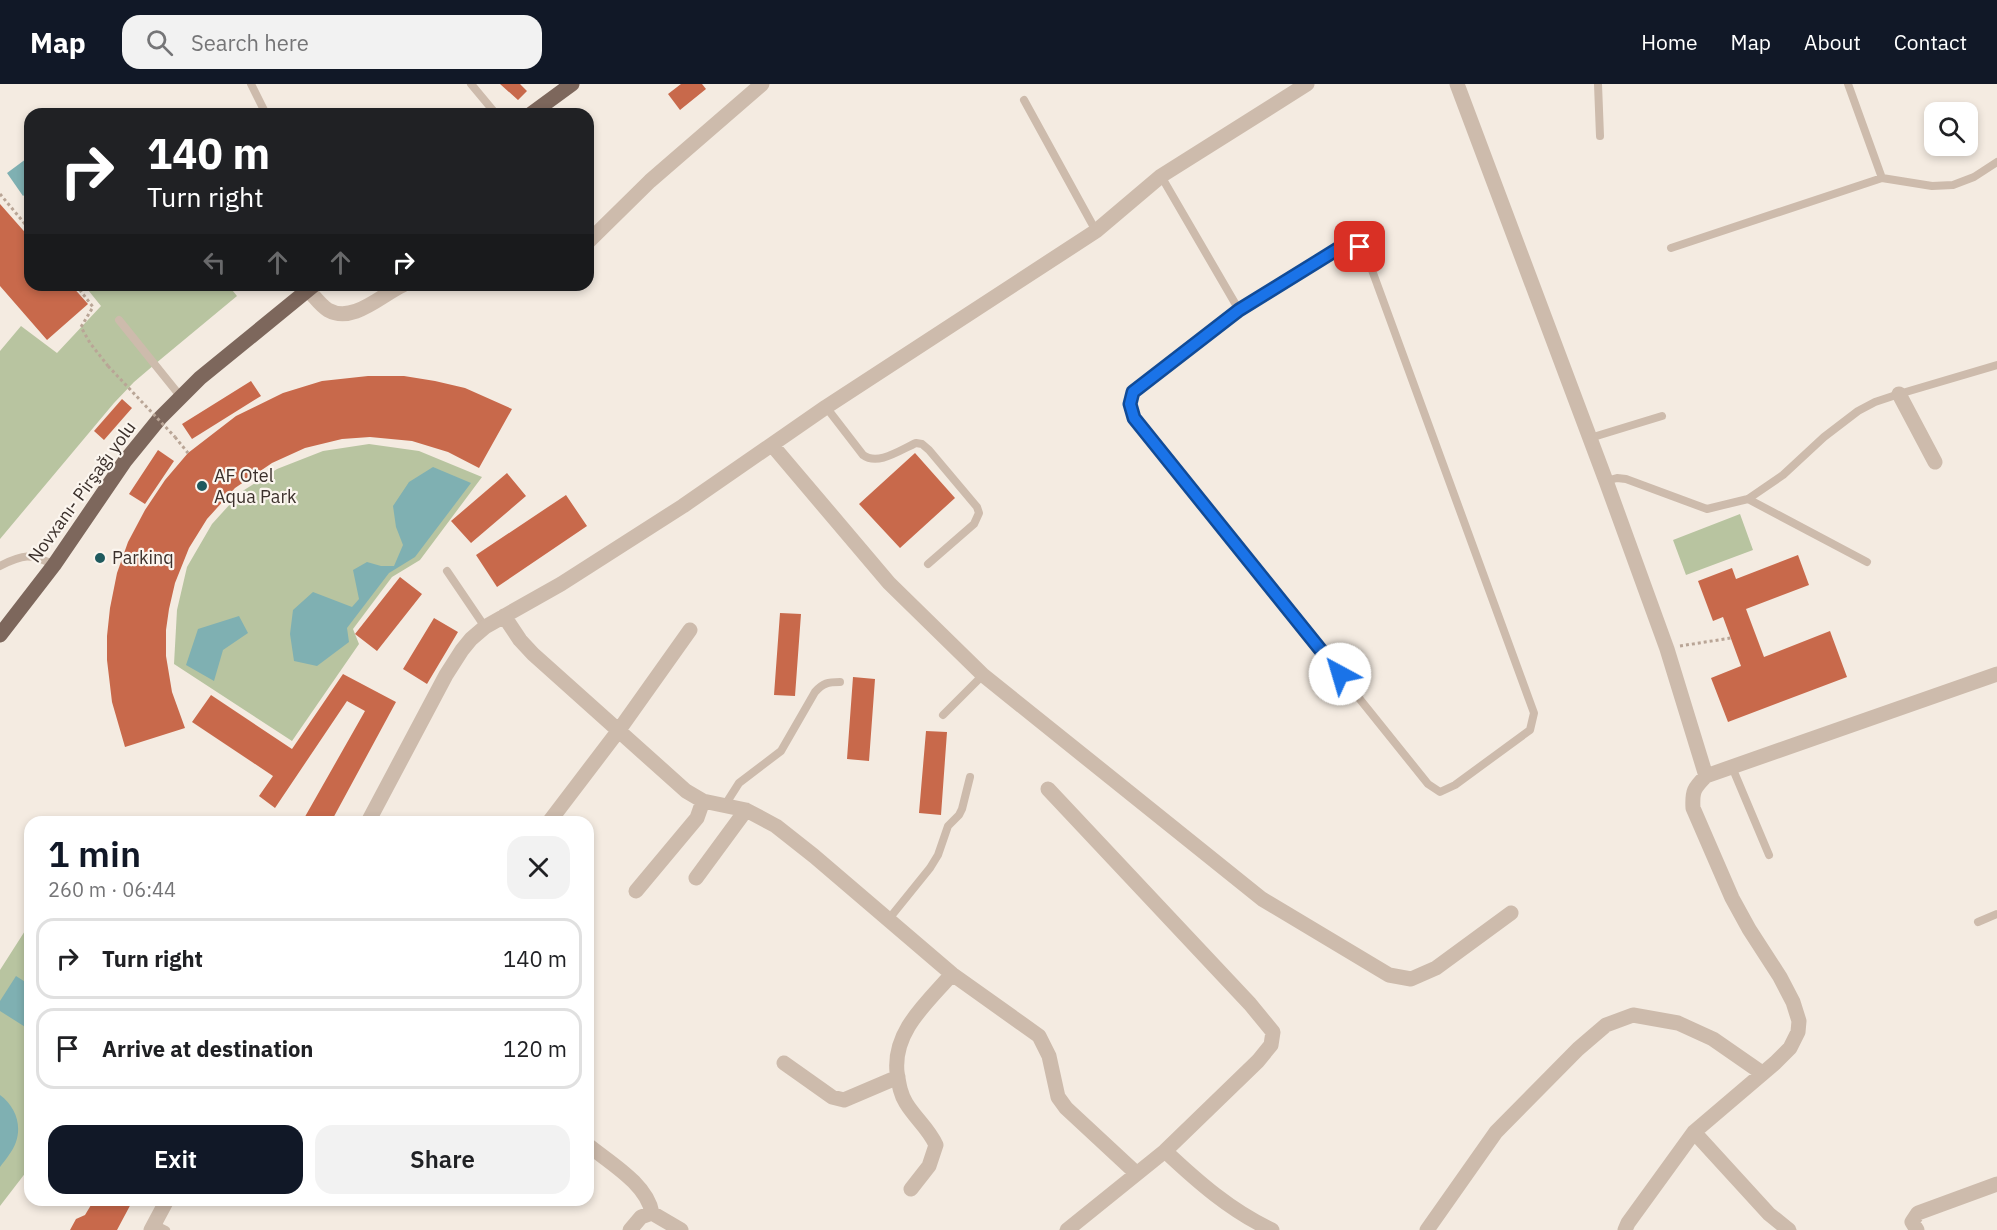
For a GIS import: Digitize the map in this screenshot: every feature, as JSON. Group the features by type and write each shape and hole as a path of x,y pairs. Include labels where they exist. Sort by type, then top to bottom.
{"main road":[{"path":"539,108 572,84"},
{"name":"Novxanı- Pirşağı yolu","path":"0,635 54,565 125,461 148,432 208,372 306,291"}],"street":[{"path":"594,236 650,181 762,84"},
{"path":"371,816 446,675 462,650 485,627 561,584 656,524 826,407 1096,231 1161,176 1307,84"},
{"path":"1457,84 1667,649 1706,776"},
{"path":"314,291 328,310 339,313 356,312 393,291"},
{"path":"1899,394 1935,462"},
{"path":"772,445 889,583 983,675 1262,899 1389,975 1410,979 1436,968 1511,914"},
{"path":"504,616 520,640 533,654 686,791 703,801 746,810 776,826 952,974 1038,1036 1049,1056 1058,1097 1066,1108 1136,1173"},
{"path":"554,816 619,730 690,630"},
{"path":"1626,1230 1628,1223 1677,1152 1694,1132 1790,1047 1798,1032 1799,1021 1793,1002 1732,898 1693,808 1692,793 1697,785 1706,776 1997,674"},
{"path":"1048,789 1250,1004 1273,1032 1271,1045 1258,1060 1165,1151 1067,1230"},
{"path":"636,891 697,818 703,801"},
{"path":"696,878 746,810"},
{"path":"911,1189 928,1166 936,1145 931,1133 907,1105 899,1089 896,1061 901,1038 908,1026 952,974"},
{"path":"1427,1230 1496,1132 1578,1049 1606,1025 1633,1015 1678,1023 1713,1039 1762,1073"},
{"path":"784,1063 832,1097 844,1100 898,1077"},
{"path":"1694,1132 1768,1214 1789,1230"},
{"path":"594,1150 643,1190 650,1202 652,1213 681,1230"},
{"path":"1165,1151 1204,1187 1264,1228"},
{"path":"1917,1230 1912,1222 1918,1213 1997,1184"},
{"path":"157,1228 165,1206"},
{"path":"630,1230 641,1217 652,1213"}],"lane":[{"path":"251,84 263,108"},
{"path":"471,84 491,108"},
{"path":"1598,84 1600,135"},
{"path":"1848,84 1882,178"},
{"path":"1024,100 1096,231"},
{"path":"1671,248 1882,178 1932,186 1953,185 1974,177 1997,162"},
{"path":"1161,176 1239,310"},
{"path":"1349,242 1360,247 1369,262 1533,713 1530,730 1455,785 1440,792 1428,784 1134,418 1130,404 1133,392 1239,310 1349,242"},
{"path":"119,320 181,397"},
{"path":"1606,481 1617,478 1626,479 1707,509 1748,499 1783,475 1824,437 1858,411 1875,402 1899,394 1997,365"},
{"path":"826,407 863,455 869,459 878,459 916,443 922,444 977,507 979,513 974,524 928,564"},
{"path":"1590,438 1662,416"},
{"path":"1748,499 1867,562"},
{"path":"0,566 26,555 37,557 54,565"},
{"path":"447,571 485,627"},
{"path":"943,715 983,675"},
{"path":"725,806 739,783 781,751 821,685 840,681"},
{"path":"1732,767 1769,855"},
{"path":"888,920 938,855 948,826 962,809 970,777"},
{"path":"1978,922 1997,914"}],"path":[{"path":"0,194 24,223"},
{"path":"81,291 93,307 81,327 90,343 108,366 175,436 188,453"},
{"path":"1667,649 1731,638"}],"green space":[{"path":"89,291 233,291 237,296 134,382 0,539 0,351 21,326 57,353 101,306"},
{"path":"369,444 419,451 482,477 420,560 392,577 353,629 359,644 292,741 174,664 177,610 187,567 212,524 241,492 277,469 323,451"},
{"path":"1740,514 1753,550 1686,575 1673,540"},
{"path":"24,932 24,1175 0,1206 0,970"}],"water":[{"path":"24,160 23,196 7,173"},
{"path":"433,467 471,483 415,557 389,573 347,628 349,642 317,666 294,661 290,634 293,610 313,592 352,607 359,599 353,570 367,562 381,566 394,566 403,545 396,527 393,506 409,482"},
{"path":"239,616 248,633 223,650 214,681 186,665 198,629"},
{"path":"16,976 24,981 24,1026 0,1011 0,1001"},
{"path":"0,1095 10,1104 16,1116 18,1135 15,1145 0,1167"}],"building":[{"path":"500,84 520,84 527,91 518,100"},
{"path":"681,84 702,84 706,89 680,110 668,94"},
{"path":"0,204 24,231 24,291 76,291 88,304 47,340 0,286"},
{"path":"368,376 404,376 435,381 465,388 512,409 479,468 448,452 412,441 370,437 342,439 305,448 272,463 235,488 207,519 189,548 175,583 169,609 166,656 172,692 185,728 125,747 112,702 107,660 107,636 117,573 128,542 145,510 165,480 188,453 236,416 283,393 322,381"},
{"path":"251,381 261,396 192,439 182,424"},
{"path":"122,399 132,408 104,440 94,431"},
{"path":"158,450 174,461 145,504 129,494"},
{"path":"915,453 955,498 900,548 859,504"},
{"path":"507,473 526,496 471,543 451,521"},
{"path":"566,495 587,526 497,587 476,555"},
{"path":"1798,555 1809,585 1746,609 1764,657 1830,631 1847,677 1728,722 1711,678 1741,666 1723,617 1713,621 1698,581 1732,568 1736,579"},
{"path":"400,577 422,594 377,651 355,634"},
{"path":"780,613 801,614 795,696 774,695"},
{"path":"434,618 458,632 427,684 403,669"},
{"path":"343,674 396,702 334,816 305,816 365,711 347,701 275,808 259,796 273,776 192,722 211,695 292,749"},
{"path":"853,677 875,679 869,761 847,759"},
{"path":"926,731 947,732 941,815 919,813"},
{"path":"90,1206 130,1206 117,1230 70,1230 76,1219 85,1215"}],"place":[{"name":"AF Otel Aqua Park","path":"202,486"},
{"name":"Parkinq","path":"100,558"}],"route":[{"path":"1340,674 1134,418 1130,404 1133,392 1239,310 1349,242 1360,247"}]}
